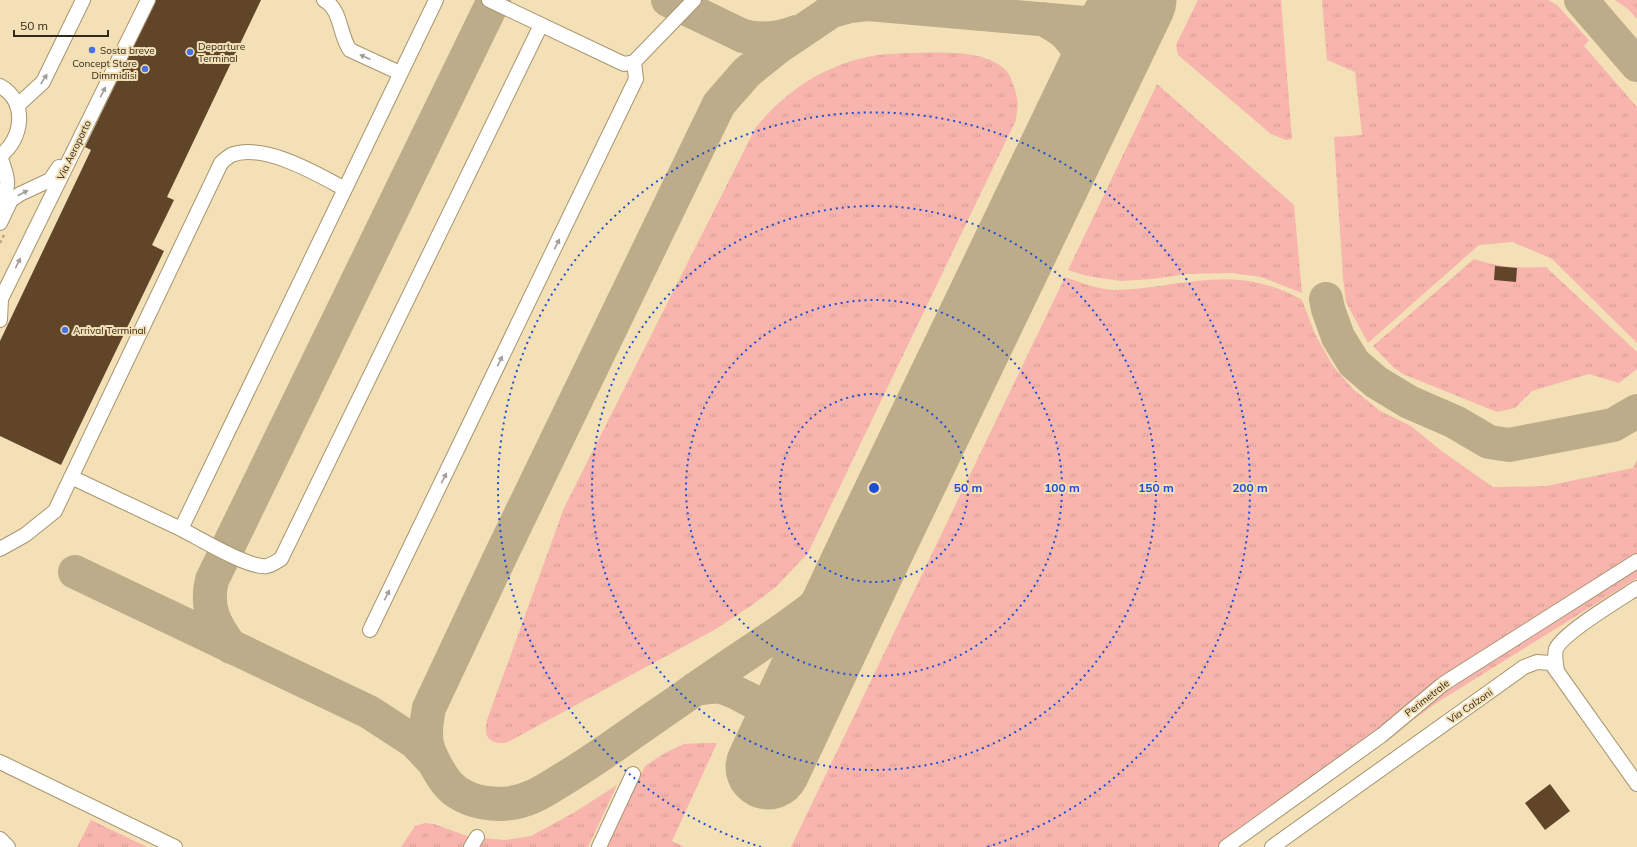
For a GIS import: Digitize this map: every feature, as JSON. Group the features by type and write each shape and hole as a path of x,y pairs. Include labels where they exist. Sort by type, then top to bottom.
{"street":[{"path":"17,106 43,82 83,0"},
{"name":"Via Aeroporto","path":"0,300 148,0"},
{"path":"324,0 329,3 336,13 345,43 350,50 400,73"},
{"path":"181,529 436,0"},
{"path":"489,0 624,64 634,62 694,0"},
{"path":"71,477 181,529 244,561 268,566 281,559 541,25"},
{"path":"370,630 636,79 634,62"},
{"path":"0,86 8,92 17,106 20,122 16,136 9,148 0,156 8,181 7,193 0,206"},
{"path":"0,222 11,200 20,194 50,180 86,127"},
{"path":"0,550 25,535 55,511 221,162 231,155 248,152 264,153 323,177 345,189"},
{"path":"0,300 0,320"},
{"name":"Perimetrale","path":"1226,847 1382,735 1443,684 1637,561"},
{"path":"1557,671 1555,658 1556,649 1566,636 1634,590"},
{"name":"Via Calzoni","path":"1272,847 1524,667 1537,662 1551,663 1637,784"},
{"path":"0,762 175,847"},
{"path":"599,847 633,774"},
{"path":"0,839 8,847"}],"green space":[{"path":"1198,0 1281,0 1292,139 1286,140 1271,134 1178,55 1176,45"},
{"path":"1322,0 1548,0 1557,5 1589,40 1584,46 1637,107 1637,343 1552,259 1513,242 1479,245 1368,343 1346,302 1343,278 1334,137 1362,135 1355,72 1327,60"},
{"path":"1615,0 1637,0 1637,19 1628,9"},
{"path":"906,53 962,54 991,60 1002,67 1011,77 1018,103 1016,120 808,553 776,587 716,629 506,743 491,741 486,731 487,720 564,508 756,127 780,102 819,74 867,57"},
{"path":"1157,84 1294,205 1302,293 1261,277 1232,273 1187,274 1152,279 1121,281 1087,276 1068,270"},
{"path":"1474,259 1510,267 1546,267 1637,352 1637,369 1619,383 1589,374 1532,391 1515,408 1497,412 1403,374 1393,367 1373,346"},
{"path":"1065,277 1084,284 1111,290 1134,289 1203,280 1238,280 1267,285 1291,294 1302,300 1315,334 1333,366 1353,389 1380,411 1411,426 1443,452 1493,487 1546,486 1633,468 1637,460 1637,578 1438,702 1236,847 791,847"},
{"path":"717,743 672,841 684,847 607,847 645,766 665,753 684,744"},
{"path":"617,785 588,847 478,847 483,838 505,840 531,836 575,812"},
{"path":"91,820 147,847 77,847"},
{"path":"425,823 434,824 470,837 464,847 401,847 415,826"}],"building":[{"path":"156,0 261,0 167,197 174,200 152,245 164,251 61,465 0,436 0,341 91,150 85,147"},
{"path":"1495,266 1517,268 1516,282 1494,280"},
{"path":"1550,784 1570,811 1545,830 1525,803"}],"taxiway":[{"path":"231,647 220,631 213,616 210,599 212,580 494,0"},
{"path":"668,0 743,36 770,38 796,32"},
{"path":"848,0 777,48 747,72 719,104 501,555 429,708 426,736 432,758 442,776 450,786 460,794 471,799 496,804 510,803 537,794 598,757 800,618 818,604 832,590 873,544"},
{"path":"829,12 850,6 868,4 1084,23 1109,15 1120,9 1130,0"},
{"path":"1581,0 1637,65"},
{"path":"1044,19 1067,35 1075,45 1085,65 1085,94 1079,117"},
{"path":"1326,299 1338,337 1354,363 1376,382 1409,402 1455,422 1489,442 1509,445 1613,425 1637,411"},
{"path":"75,572 369,712 415,742 431,759"},
{"path":"695,689 710,687 728,689 764,706 773,708 783,707 792,702 805,688"}],"runway":[{"path":"768,767 873,544 1134,0"}],"place":[{"name":"Sosta breve","path":"92,50"},
{"name":"Departure Terminal","path":"190,52"},
{"name":"Concept Store Dimmidisi","path":"145,69"},
{"name":"Arrival Terminal","path":"65,330"}]}
